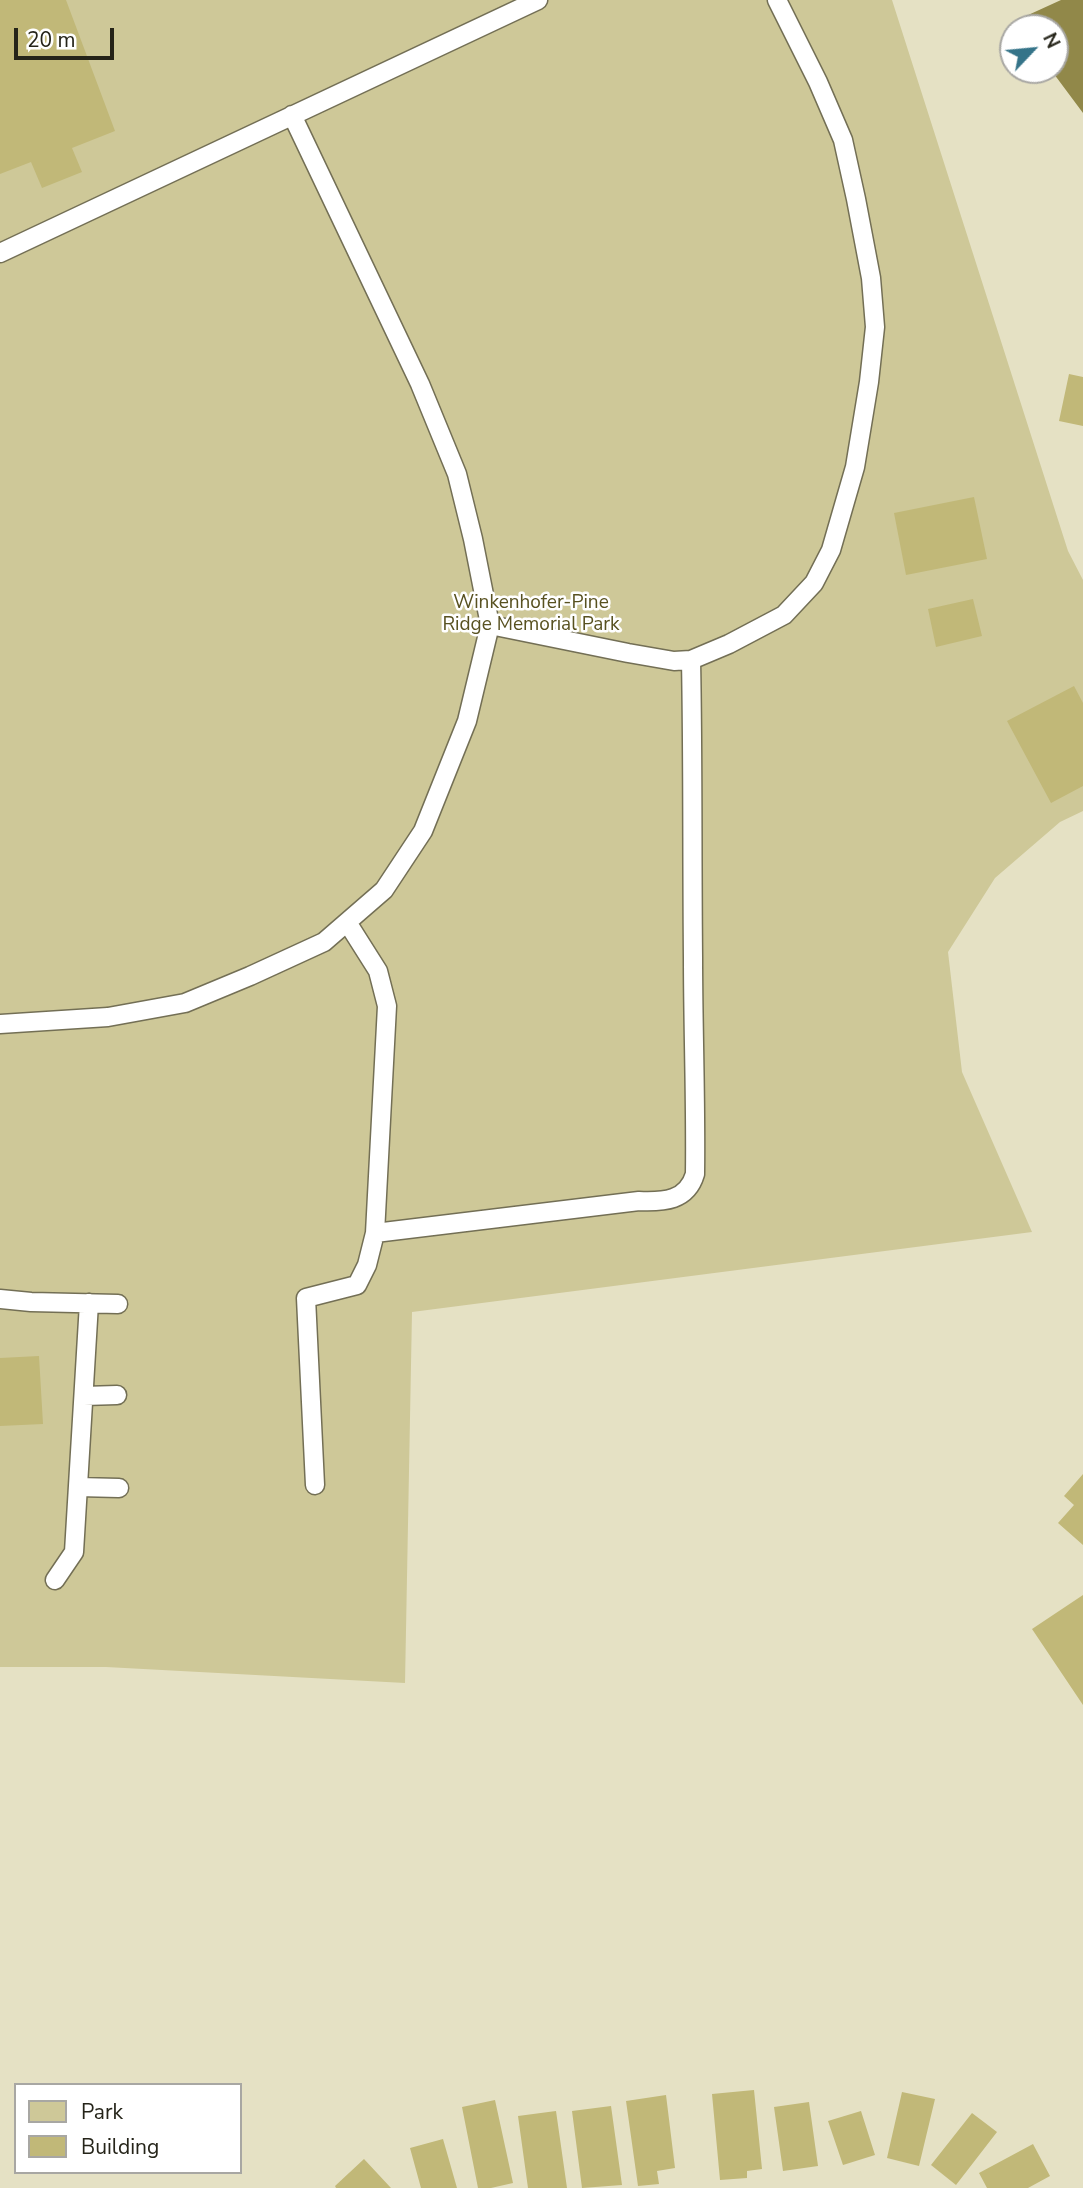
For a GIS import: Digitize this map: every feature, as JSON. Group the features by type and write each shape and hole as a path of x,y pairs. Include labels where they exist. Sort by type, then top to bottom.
{"lane":[{"path":"0,253 538,0"},
{"path":"490,625 628,653 674,661 691,660 729,644 783,615 814,583 831,550 855,467 875,327 870,278 843,140 818,82 777,0"},
{"path":"0,1024 108,1017 186,1003 324,942 384,890 423,831 467,721 490,625 457,474 420,384 292,115"},
{"path":"375,1233 639,1201 654,1202 678,1197 691,1186 695,1174 696,1075 691,660"},
{"path":"314,1485 306,1298 357,1285 367,1265 375,1233 387,1006 378,971 347,922"},
{"path":"0,1299 118,1304"},
{"path":"55,1580 74,1552 89,1303"},
{"path":"84,1396 117,1395"},
{"path":"78,1487 119,1488"}],"green space":[{"name":"Winkenhofer-Pine Ridge Memorial Park","path":"0,0 892,0 1068,551 1083,580 1083,811 1060,822 995,878 948,952 962,1072 1032,1232 412,1312 405,1683 106,1667 0,1667"}],"shaded area":[{"path":"1061,0 1083,0 1083,113 1061,84 1069,84 1069,14 1030,14"}],"building":[{"path":"0,0 66,0 115,131 72,148 82,172 42,188 31,162 0,174"},
{"path":"1069,374 1083,377 1083,426 1059,421"},
{"path":"974,497 987,559 906,575 894,513"},
{"path":"973,599 982,636 936,647 928,609"},
{"path":"1074,686 1083,703 1083,786 1051,803 1007,721"},
{"path":"39,1356 43,1424 0,1426 0,1358"},
{"path":"1083,1474 1083,1545 1058,1523 1074,1505 1064,1496"},
{"path":"1083,1595 1083,1705 1032,1629"},
{"path":"754,2090 762,2169 747,2171 747,2178 720,2180 712,2094"},
{"path":"902,2092 935,2099 919,2166 887,2158"},
{"path":"666,2095 675,2168 657,2171 659,2184 638,2186 626,2101"},
{"path":"495,2100 513,2183 478,2188 462,2107"},
{"path":"809,2102 818,2166 783,2171 774,2107"},
{"path":"611,2106 622,2185 582,2188 572,2111"},
{"path":"556,2111 567,2188 528,2188 518,2116"},
{"path":"861,2111 875,2155 843,2165 828,2121"},
{"path":"972,2113 997,2132 956,2185 931,2165"},
{"path":"443,2139 457,2188 421,2188 410,2148"},
{"path":"1033,2144 1050,2176 1028,2188 987,2188 979,2173"},
{"path":"364,2159 391,2188 336,2188 335,2186"}]}
